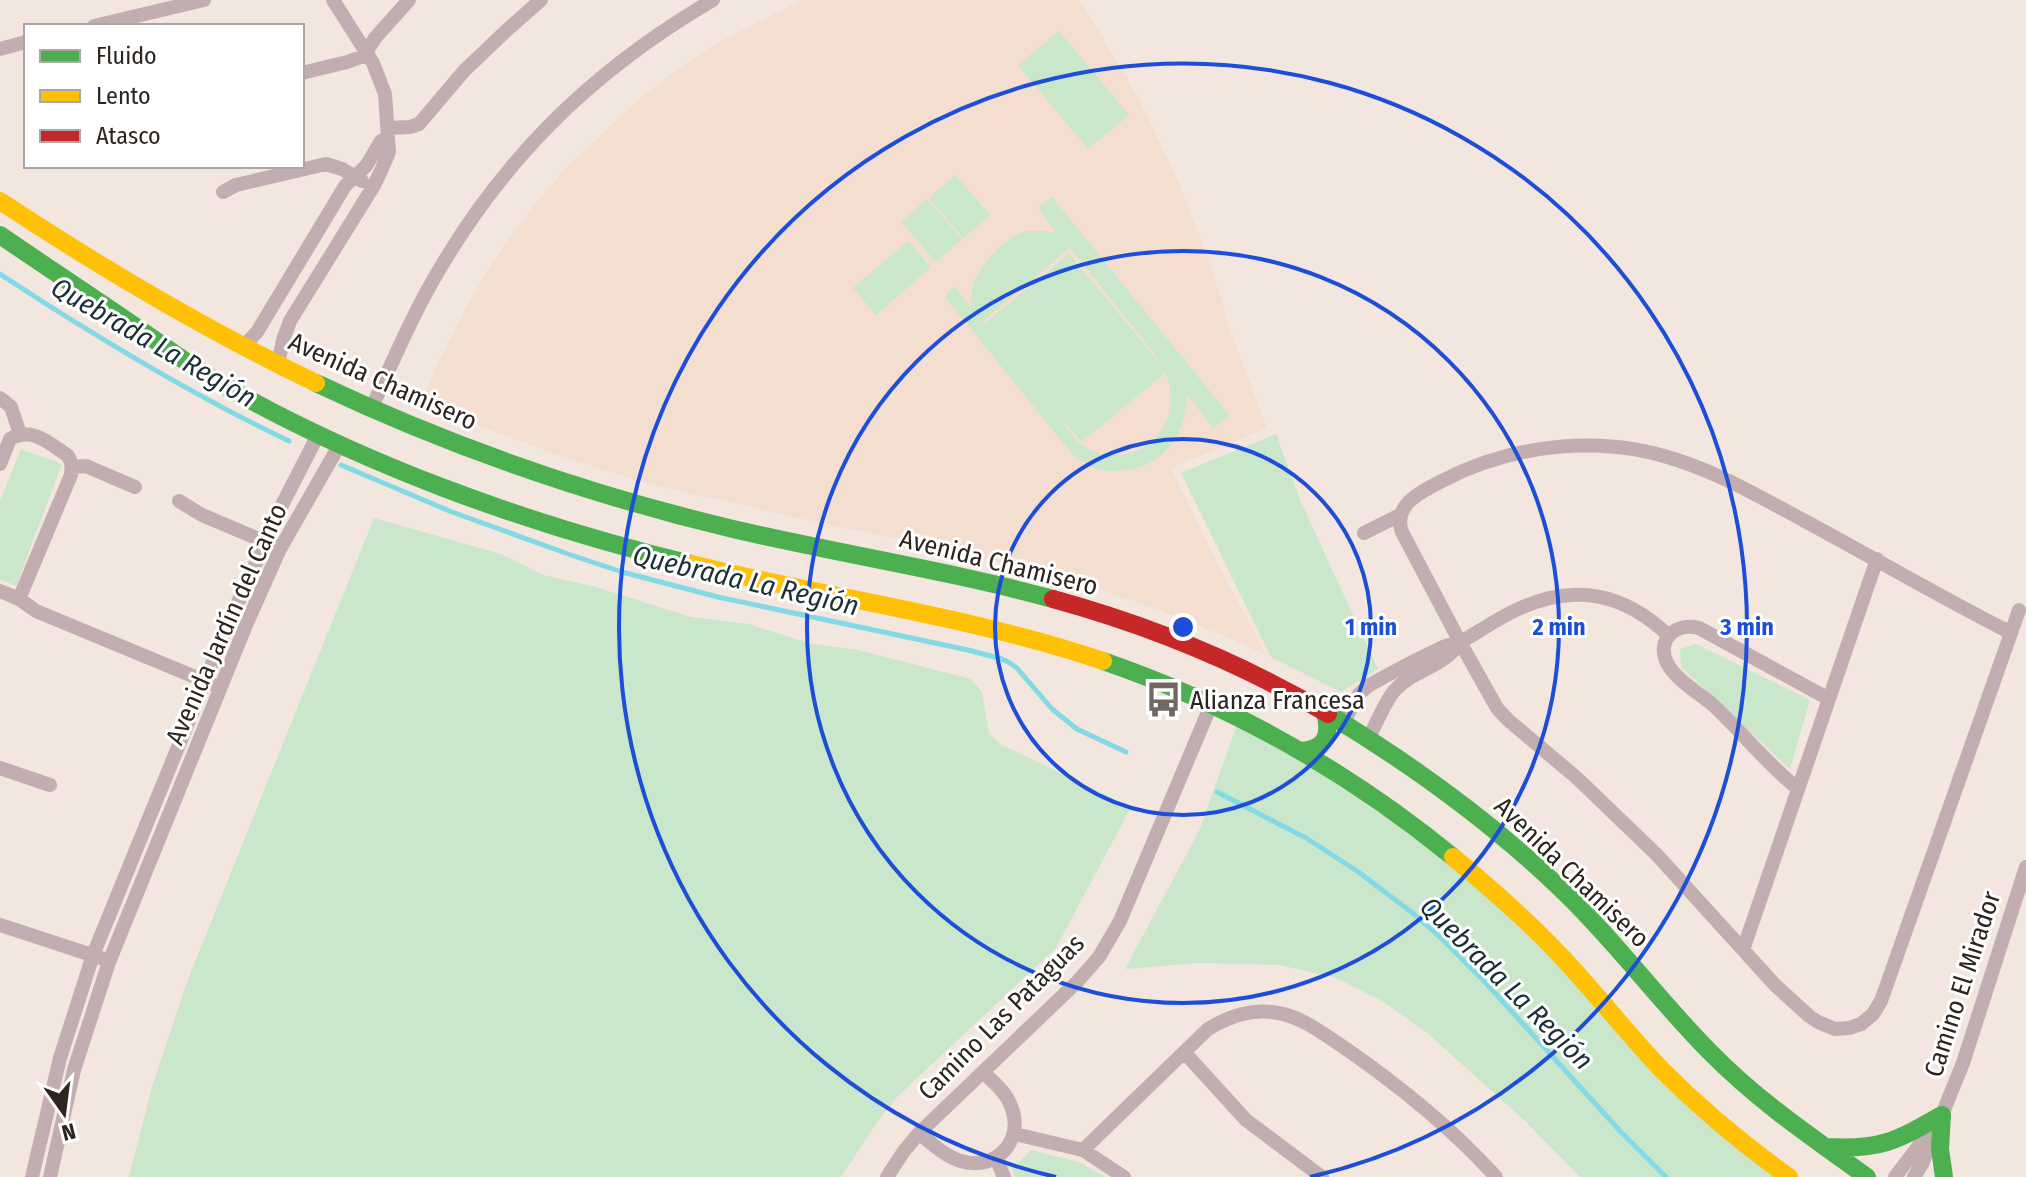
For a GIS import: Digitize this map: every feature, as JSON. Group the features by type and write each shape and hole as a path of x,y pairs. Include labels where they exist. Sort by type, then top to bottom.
{"street":[{"path":"102,24 204,0"},
{"path":"278,364 290,321 373,187 389,152 385,94 379,74 333,0"},
{"path":"304,73 360,58 409,0"},
{"path":"243,347 257,332 345,186 366,166 381,141 388,133 419,124 464,71 541,0"},
{"path":"372,407 405,332 443,262 480,206 518,158 606,72 655,35 713,0"},
{"path":"0,49 24,43"},
{"path":"223,192 236,185 326,164 342,169 373,187"},
{"name":"Avenida Chamisero","path":"0,201 80,254 175,311 243,347 372,407 476,450 637,503 741,531 1001,585 1087,609 1150,631 1287,691 1343,723 1455,798 1522,852 1594,922 1728,1070 1867,1177"},
{"path":"0,235 221,384 340,444 471,496 611,542 731,574 1048,644 1143,676 1211,705 1301,751 1406,819 1461,862 1559,954 1691,1098 1736,1138 1789,1177"},
{"path":"152,338 156,320 175,311"},
{"path":"0,398 11,407 20,434"},
{"name":"Avenida Jardín del Canto","path":"32,1177 50,1097 93,955 265,540 319,433"},
{"path":"0,464 10,439 20,434 32,434 67,455 72,467 19,599"},
{"name":"Avenida Jardín del Canto","path":"50,1177 66,1100 109,962 246,625 280,549 340,444"},
{"path":"2011,633 1712,473 1657,454 1618,447 1535,450 1493,460 1435,484 1406,505 1400,515 1402,532 1502,715 1577,778 1633,831 1787,997 1818,1022 1835,1029 1861,1024 1873,1014 1881,1001 1956,785 2011,633 2019,610"},
{"path":"72,467 86,466 135,487"},
{"path":"179,501 202,515 280,549"},
{"path":"1364,533 1400,515"},
{"path":"1743,950 1877,559"},
{"path":"0,591 36,611 220,688"},
{"path":"1343,723 1359,694 1368,686 1436,650 1460,642 1519,609 1551,598 1580,595 1604,597 1646,616 1669,636"},
{"path":"1797,788 1670,668 1664,650 1666,640 1682,627 1699,628 1829,699"},
{"path":"1368,739 1393,691 1446,659 1460,642"},
{"name":"Camino Las Pataguas","path":"887,1177 919,1133 1089,970 1120,921 1211,705"},
{"path":"1301,751 1315,749 1324,742 1329,727 1325,712"},
{"path":"0,768 50,785"},
{"path":"148,821 163,828"},
{"name":"Camino El Mirador","path":"1914,1177 1963,1063 2026,867"},
{"path":"0,925 109,962"},
{"path":"1083,1150 1208,1029 1229,1018 1261,1011 1287,1015 1318,1030 1390,1081 1436,1119 1496,1177"},
{"path":"1184,1052 1246,1120 1322,1177"},
{"path":"919,1133 938,1149 961,1161 976,1163 996,1158 1008,1147 1015,1134 1015,1115 1008,1099 983,1072"},
{"path":"50,1097 66,1100"},
{"path":"1827,1147 1883,1144 1942,1115"},
{"path":"1942,1115 1940,1149 1944,1177"},
{"name":"Camino El Mirador","path":"1895,1177 1942,1115"},
{"path":"1015,1134 1083,1150 1124,1177"},
{"path":"996,1158 1004,1177"}],"shaded area":[{"path":"802,0 1080,0 1138,97 1180,185 1267,428 1171,468 1266,655 1154,608 1073,580 643,482 564,457 421,403 437,365 493,261 565,169 638,100 669,76 715,44"}],"green space":[{"path":"1059,31 1129,115 1088,149 1018,65"},
{"path":"955,175 990,215 963,238 929,198"},
{"path":"1052,197 1230,416 1213,428 1187,394 1179,432 1166,451 1145,465 1104,471 1091,467 1073,455 945,297 954,286 971,307 972,288 977,275 1002,245 1028,231 1056,233 1038,207","holes":["1070,248 1153,352 1159,362 1069,254 984,324 982,322","1165,373 1170,391 1167,418 1154,439 1132,452 1105,454 1087,448 1054,411 1082,442"]},
{"path":"927,199 962,239 936,262 901,222"},
{"path":"908,241 931,267 876,315 853,288"},
{"path":"1276,434 1301,502 1378,669 1341,692 1271,657 1181,473"},
{"path":"21,449 62,464 16,586 0,579 0,501"},
{"path":"374,518 501,554 543,575 596,587 691,617 749,624 808,643 858,650 971,679 982,692 989,734 1000,744 1131,807 1056,948 898,1096 841,1177 129,1177 152,1087 188,979"},
{"path":"1696,644 1810,700 1790,769 1681,667 1680,649"},
{"path":"1237,725 1326,776 1411,834 1490,899 1774,1177 1580,1177 1524,1120 1426,1032 1382,1001 1334,977 1279,965 1199,963 1125,969 1199,831"},
{"path":"1031,1150 1079,1162 1105,1177 1015,1177 1012,1170"}],"waterway":[{"name":"Quebrada La Región","path":"0,274 142,362 289,441"},
{"name":"Quebrada La Región","path":"341,465 452,512 622,572 718,597 1002,659 1017,668 1052,709 1077,729 1126,752"},
{"name":"Quebrada La Región","path":"1217,792 1306,838 1414,914 1485,982 1620,1131 1666,1177"}],"traffic: fast":[{"path":"0,235 211,378 324,437 384,464 506,510 691,564"},
{"path":"316,383 469,448 626,501 733,529 973,579 1053,599"},
{"path":"1103,661 1197,698 1287,744 1372,797 1453,857"},
{"path":"1301,751 1316,747 1325,739 1325,712"},
{"path":"1328,714 1419,773 1533,863 1580,908 1729,1071 1786,1118 1867,1177"},
{"path":"1942,1115 1940,1149 1944,1177"},
{"path":"1827,1147 1861,1147 1888,1142 1942,1115"}],"traffic: slow":[{"path":"0,201 155,297 316,383"},
{"path":"691,564 950,619 1103,661"},
{"path":"1453,857 1545,939 1649,1057 1678,1085 1724,1127 1789,1177"}],"traffic: jam":[{"path":"1053,599 1124,621 1229,662 1328,714"}],"place":[{"name":"Alianza Francesa","path":"1164,700"}]}
